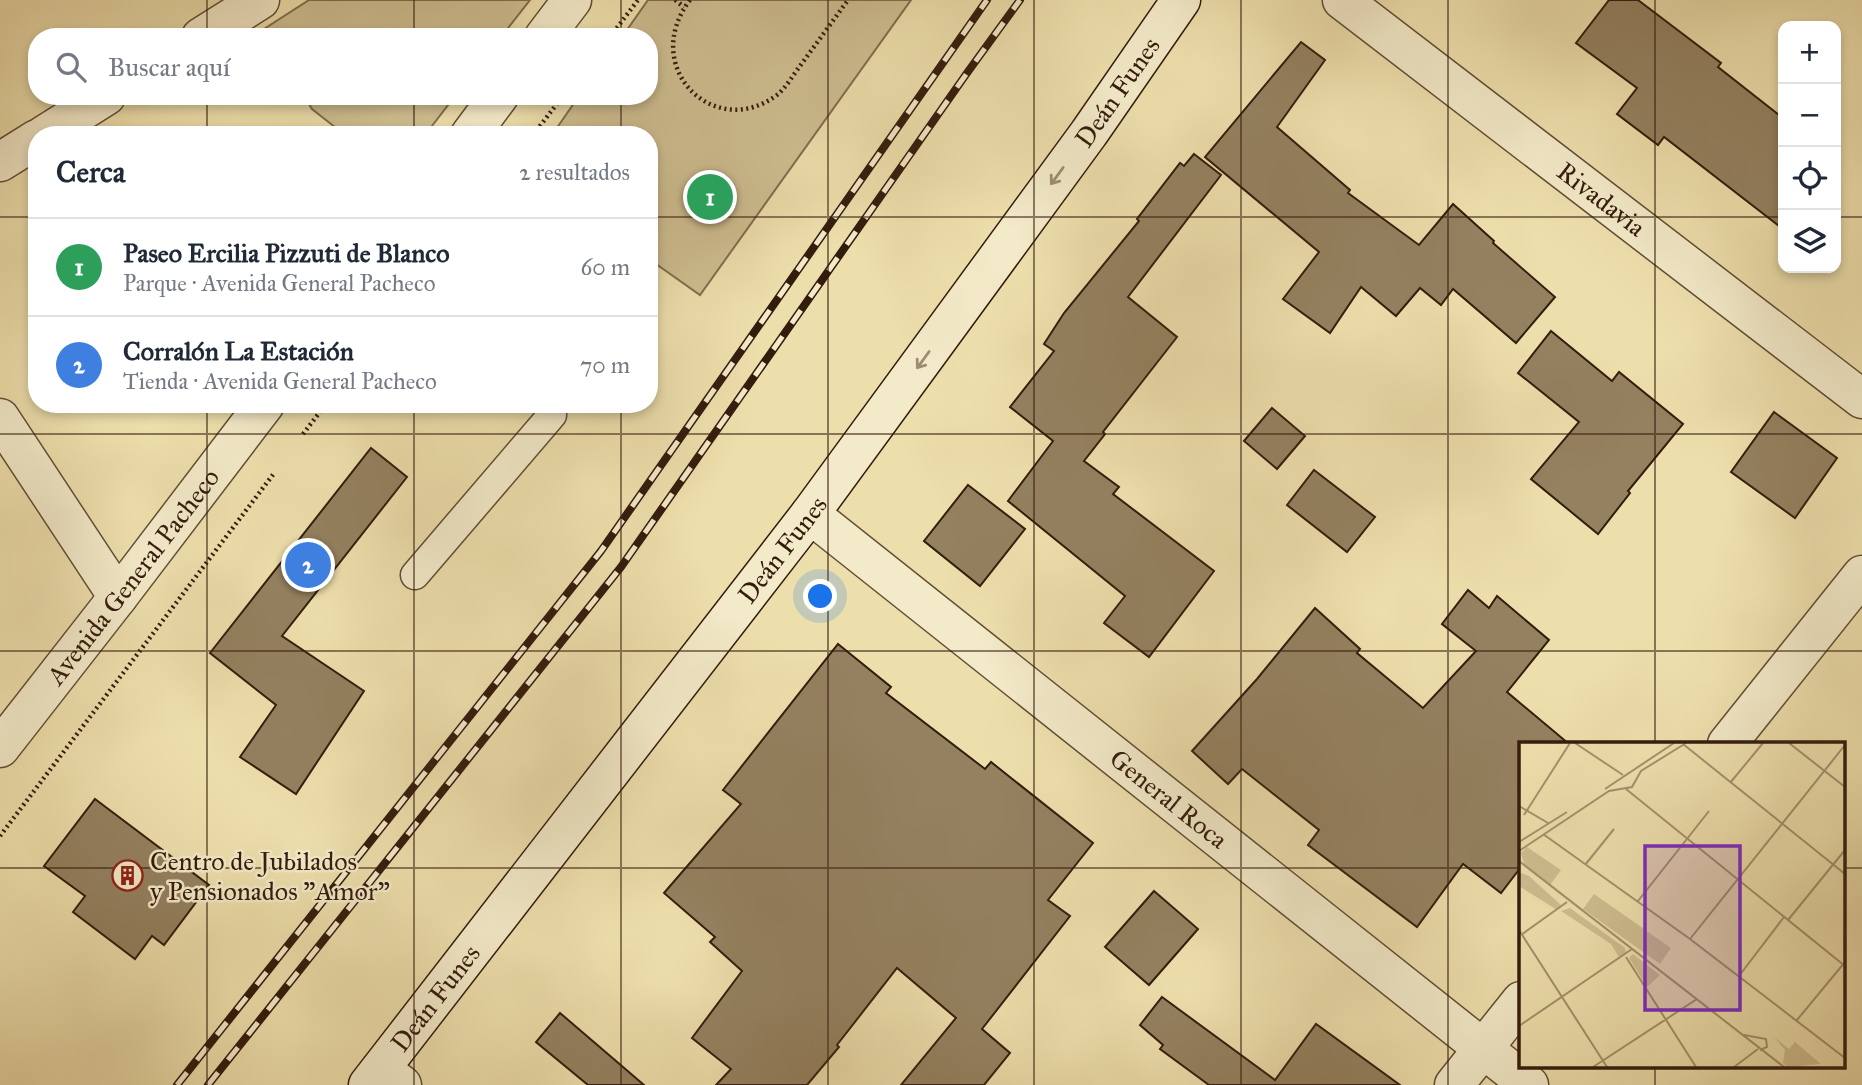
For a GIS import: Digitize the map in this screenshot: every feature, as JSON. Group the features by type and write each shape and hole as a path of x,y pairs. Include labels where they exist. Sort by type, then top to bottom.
{"street":[{"path":"215,28 260,0"},
{"path":"551,28 572,0"},
{"name":"Deán Funes","path":"384,1080 810,514 1088,133 1181,0"},
{"name":"Rivadavia","path":"1342,0 1862,399"},
{"path":"58,126 92,105"},
{"path":"477,126 492,105"},
{"path":"0,162 28,145"},
{"name":"Avenida General Pacheco","path":"0,748 258,413"},
{"path":"0,418 118,597"},
{"name":"General Roca","path":"810,514 1529,1085"},
{"path":"1729,742 1862,575"},
{"path":"1454,1085 1519,1003"}],"lane":[{"path":"415,576 552,413"}],"path":[{"path":"617,28 638,0"},
{"path":"675,0 684,7"},
{"path":"690,0 678,18 672,39 674,61 682,81 698,97 717,107 738,110 759,105 778,94 848,0"},
{"path":"540,126 556,105"},
{"path":"300,438 319,413"},
{"path":"0,836 275,471"}],"shaded area":[{"path":"309,0 530,0 508,28 266,28"},
{"path":"648,0 911,0 700,295 658,265 658,126 558,126 573,105 658,105 658,28 628,28"},
{"path":"310,105 448,105 432,126 334,126"}],"building":[{"path":"1609,0 1638,0 1721,63 1718,67 1778,114 1778,225 1664,137 1658,145 1617,114 1637,88 1576,43"},
{"path":"1301,42 1325,60 1277,127 1350,190 1348,193 1419,245 1453,204 1494,241 1493,243 1555,297 1516,343 1453,289 1441,305 1420,288 1396,316 1361,287 1330,333 1283,299 1319,252 1205,157"},
{"path":"1194,154 1221,175 1128,297 1177,337 1103,432 1105,434 1084,461 1119,487 1113,494 1214,571 1149,657 1104,623 1125,596 1008,501 1053,441 1010,407 1054,351 1044,344 1064,313 1139,221 1137,219 1180,163 1184,166"},
{"path":"1551,331 1612,381 1619,372 1683,424 1628,491 1630,493 1598,534 1531,479 1579,422 1518,373"},
{"path":"1272,408 1305,436 1277,469 1244,441"},
{"path":"1774,412 1837,458 1795,518 1731,472"},
{"path":"371,448 407,477 282,636 364,691 296,794 240,757 276,705 210,653"},
{"path":"1314,470 1375,517 1347,552 1287,505"},
{"path":"968,485 1025,529 980,586 924,541"},
{"path":"1468,590 1489,608 1497,596 1549,640 1507,692 1567,742 1519,742 1519,870 1501,893 1463,864 1417,927 1308,845 1319,830 1242,769 1228,784 1192,751 1257,679 1315,608 1360,649 1357,653 1423,708 1476,651 1442,624"},
{"path":"838,644 891,687 886,693 985,769 991,762 1093,843 1048,900 1070,916 982,1029 1010,1053 984,1085 901,1085 956,1018 897,968 837,1045 839,1047 807,1085 716,1085 731,1069 692,1038 742,971 710,942 715,937 664,893 741,804 723,790"},
{"name":"Centro de Jubilados y Pensionados \"Amor\"","path":"95,799 209,885 164,945 152,936 135,959 73,912 85,896 44,866"},
{"path":"1154,891 1198,929 1149,985 1105,947"},
{"path":"1162,997 1275,1080 1316,1024 1400,1085 1209,1085 1160,1049 1163,1045 1140,1025"},
{"path":"560,1013 644,1085 588,1085 536,1042"}],"railway":[{"path":"177,1085 601,551 987,0"},
{"path":"208,1085 621,567 1020,0"}],"place":[{"name":"Paseo Ercilia Pizzuti de Blanco","path":"710,197"},
{"name":"Corralón La Estación","path":"308,565"},
{"name":"Centro de Jubilados y Pensionados \"Amor\"","path":"127,876"}]}
